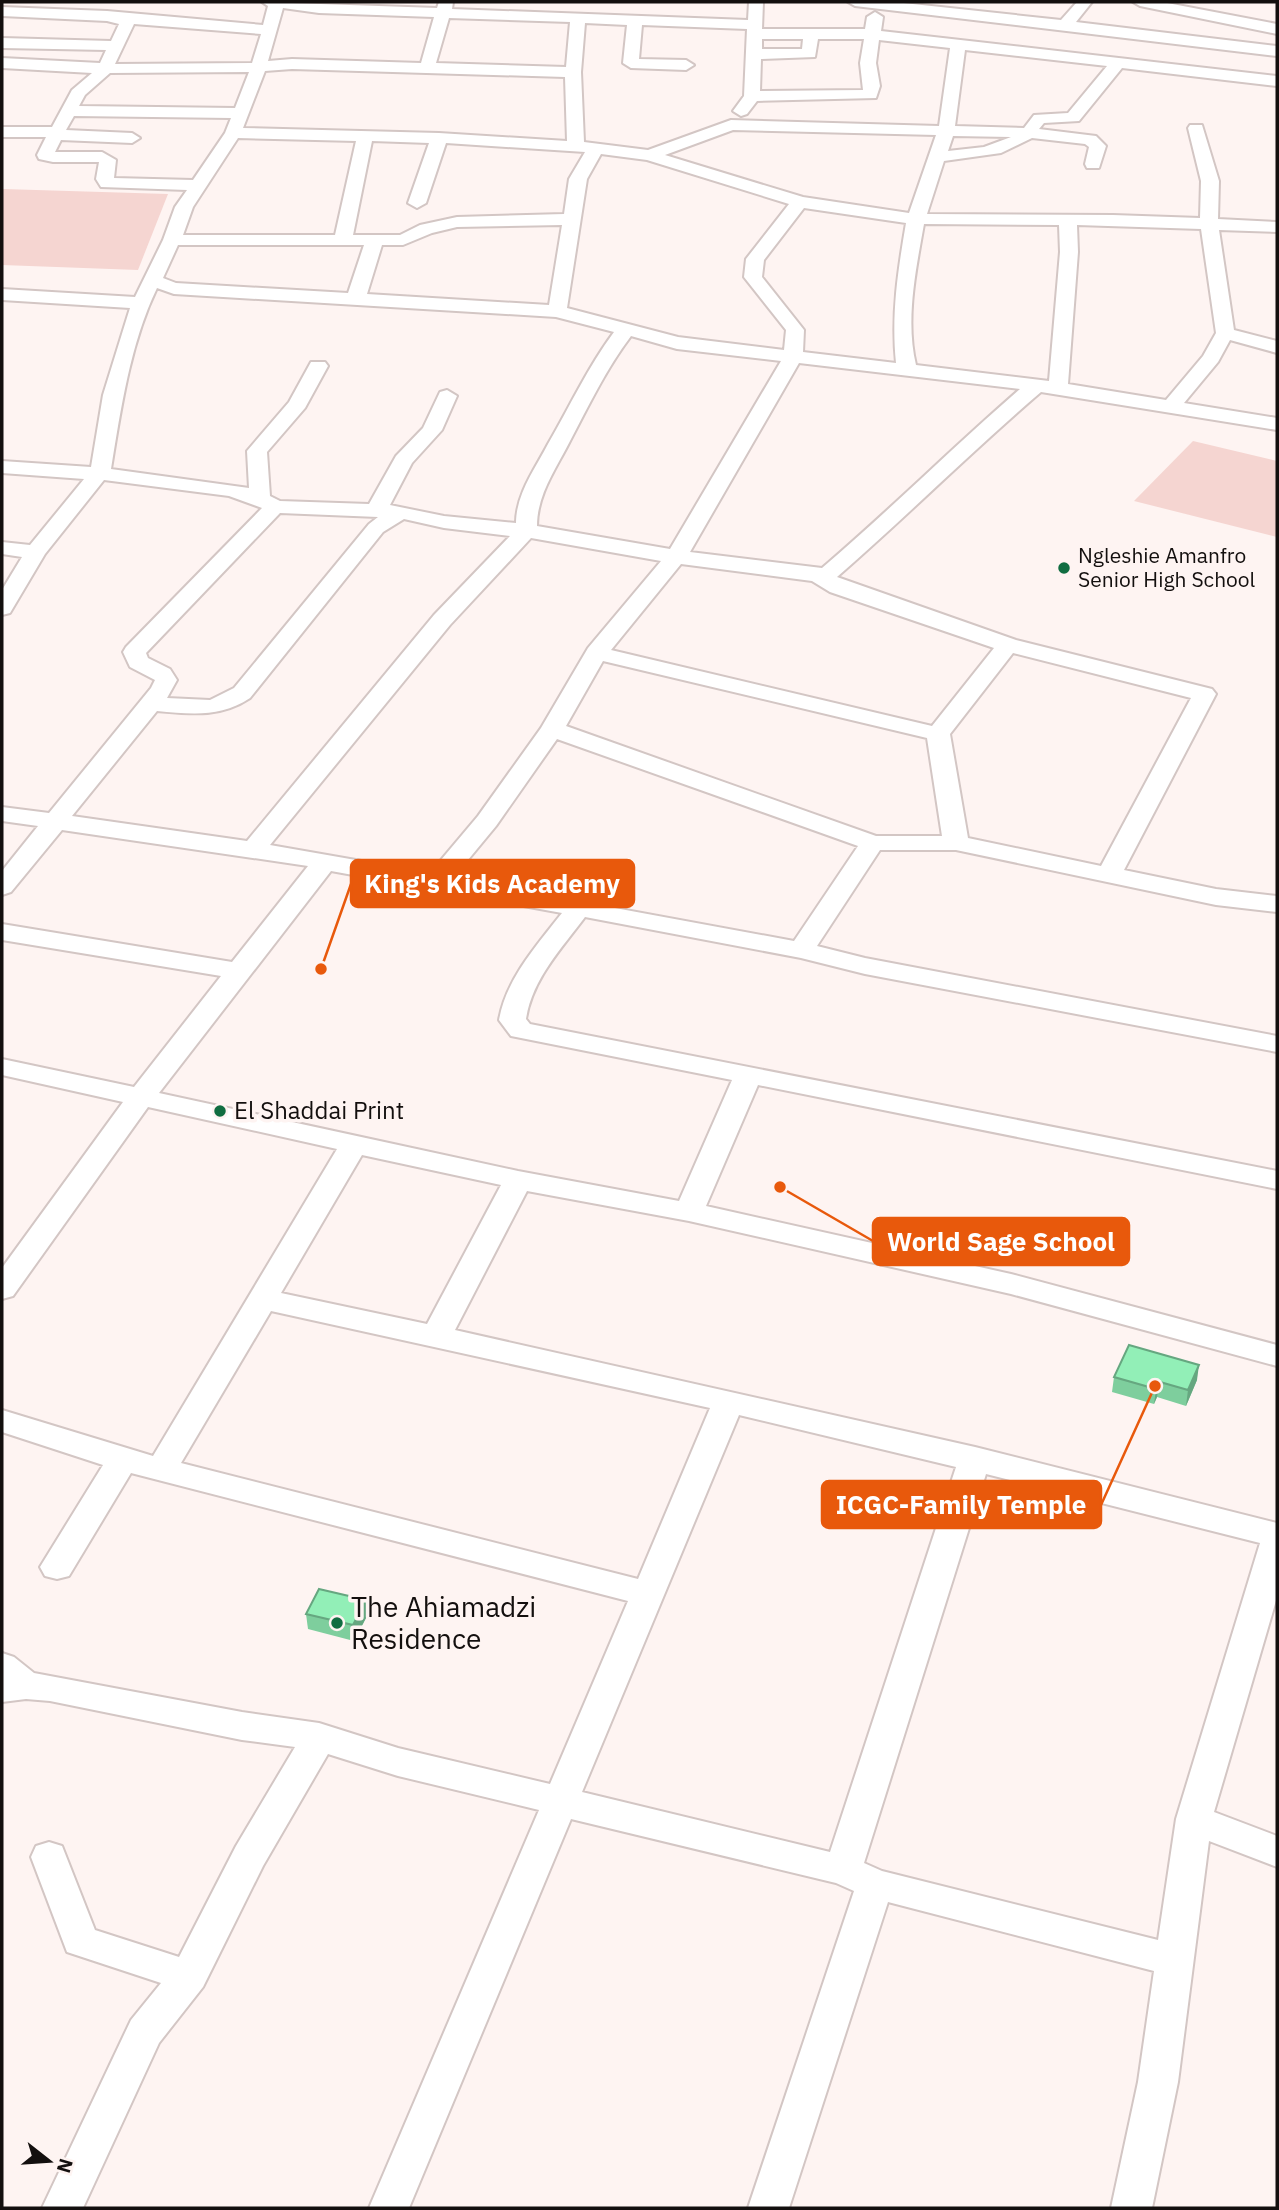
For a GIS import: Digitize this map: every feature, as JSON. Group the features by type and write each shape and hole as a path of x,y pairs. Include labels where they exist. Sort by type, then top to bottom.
{"street":[{"path":"2,608 36,552 100,472 113,395 141,303 172,240 184,207 233,133 271,30 273,2 444,7 811,34 871,34 1277,81"},
{"path":"732,125 752,96 756,2"},
{"path":"855,2 1065,24 1277,51"},
{"path":"1065,24 1086,2"},
{"path":"1140,2 1277,29"},
{"path":"752,96 870,95 872,93 868,63 871,34 879,4"},
{"path":"427,68 444,7"},
{"path":"2,32 13,9 271,30"},
{"path":"121,18 127,23 105,69 96,74 78,93 45,155 102,157 108,160 105,178 107,183 198,185"},
{"path":"576,146 573,72 578,18"},
{"path":"635,20 631,63 686,65"},
{"path":"218,46 226,28"},
{"path":"754,54 809,54 811,34"},
{"path":"2,43 115,46"},
{"path":"908,370 902,321 906,274 916,219 946,131 958,44"},
{"path":"243,47 265,48"},
{"path":"938,157 984,151 1018,139 1028,133 1040,118 1073,118 1118,62"},
{"path":"2,63 105,69 259,67 292,64 573,72"},
{"path":"69,111 241,113"},
{"path":"649,155 732,125 1028,133 1095,141 1098,146 1093,164"},
{"path":"1171,406 1211,358 1225,332 1209,224 1210,181 1196,128"},
{"path":"2,132 132,138"},
{"path":"233,133 439,138 596,148 649,155 800,202 916,219 1068,220 1277,227"},
{"path":"343,240 365,136"},
{"path":"417,203 439,138"},
{"path":"557,311 578,179 596,148"},
{"path":"436,882 487,821 552,729 596,653 676,557 793,357 795,330 753,277 755,259 800,202"},
{"path":"172,240 403,240 426,229 457,222 571,219"},
{"path":"2,467 100,472 267,501 401,512 444,522 526,531 676,557 818,575 829,573 888,522 956,455 1047,386 1069,252 1068,220"},
{"path":"356,298 375,240"},
{"path":"152,280 173,288 557,311 677,343 1047,386 1277,424"},
{"path":"2,294 141,303"},
{"path":"254,849 442,620 526,531 525,515 538,477 602,361 625,331"},
{"path":"1225,332 1277,346"},
{"path":"267,501 257,451 299,404 318,366"},
{"path":"377,510 403,460 432,430 447,396"},
{"path":"2,887 53,821 153,704 166,680 162,674 138,662 134,652 267,501"},
{"path":"153,704 212,708 231,702 242,693 376,528 401,512"},
{"path":"2,548 36,552"},
{"path":"818,575 838,587 1008,645 1204,694 1109,875"},
{"path":"956,843 938,734 1008,645"},
{"path":"596,653 938,734"},
{"path":"552,729 873,843 956,843 1216,897 1277,904"},
{"path":"2,814 254,849 323,864 436,882 801,950 865,966 1277,1044"},
{"path":"801,950 873,843"},
{"path":"2,1289 141,1097 323,864"},
{"path":"579,908 541,960 513,1006 512,1020 521,1030 1277,1180"},
{"path":"2,932 237,971"},
{"path":"2,1067 518,1180 689,1212 1011,1284 1277,1356"},
{"path":"689,1212 748,1074"},
{"path":"162,1468 354,1145"},
{"path":"436,1336 518,1180"},
{"path":"261,1300 436,1336 975,1458 1277,1535"},
{"path":"388,2208 729,1402"},
{"path":"2,1421 122,1460 162,1468 648,1594"},
{"path":"768,2208 975,1458"},
{"path":"57,1567 122,1460"},
{"path":"1132,2208 1158,2082 1194,1819 1277,1541"},
{"path":"10,1680 319,1737 398,1762 859,1877 1173,1960"},
{"path":"63,2208 145,2032 189,1976 249,1857 319,1737"},
{"path":"1194,1819 1277,1852"},
{"path":"48,1857 80,1941 189,1976"}],"shaded area":[{"path":"3,189 168,194 138,270 2,265"},
{"path":"1193,441 1277,461 1277,537 1134,501"}],"building":[{"path":"1129,1345 1199,1365 1188,1390 1160,1382 1156,1389 1114,1377"},
{"path":"319,1589 366,1600 353,1625 306,1614"}],"place":[{"name":"Ngleshie Amanfro Senior High School","path":"1064,568"},
{"name":"King's Kids Academy","path":"321,969"},
{"name":"El Shaddai Print","path":"220,1111"},
{"name":"World Sage School","path":"780,1187"},
{"name":"ICGC-Family Temple","path":"1155,1386"},
{"name":"The Ahiamadzi Residence","path":"337,1623"}]}
